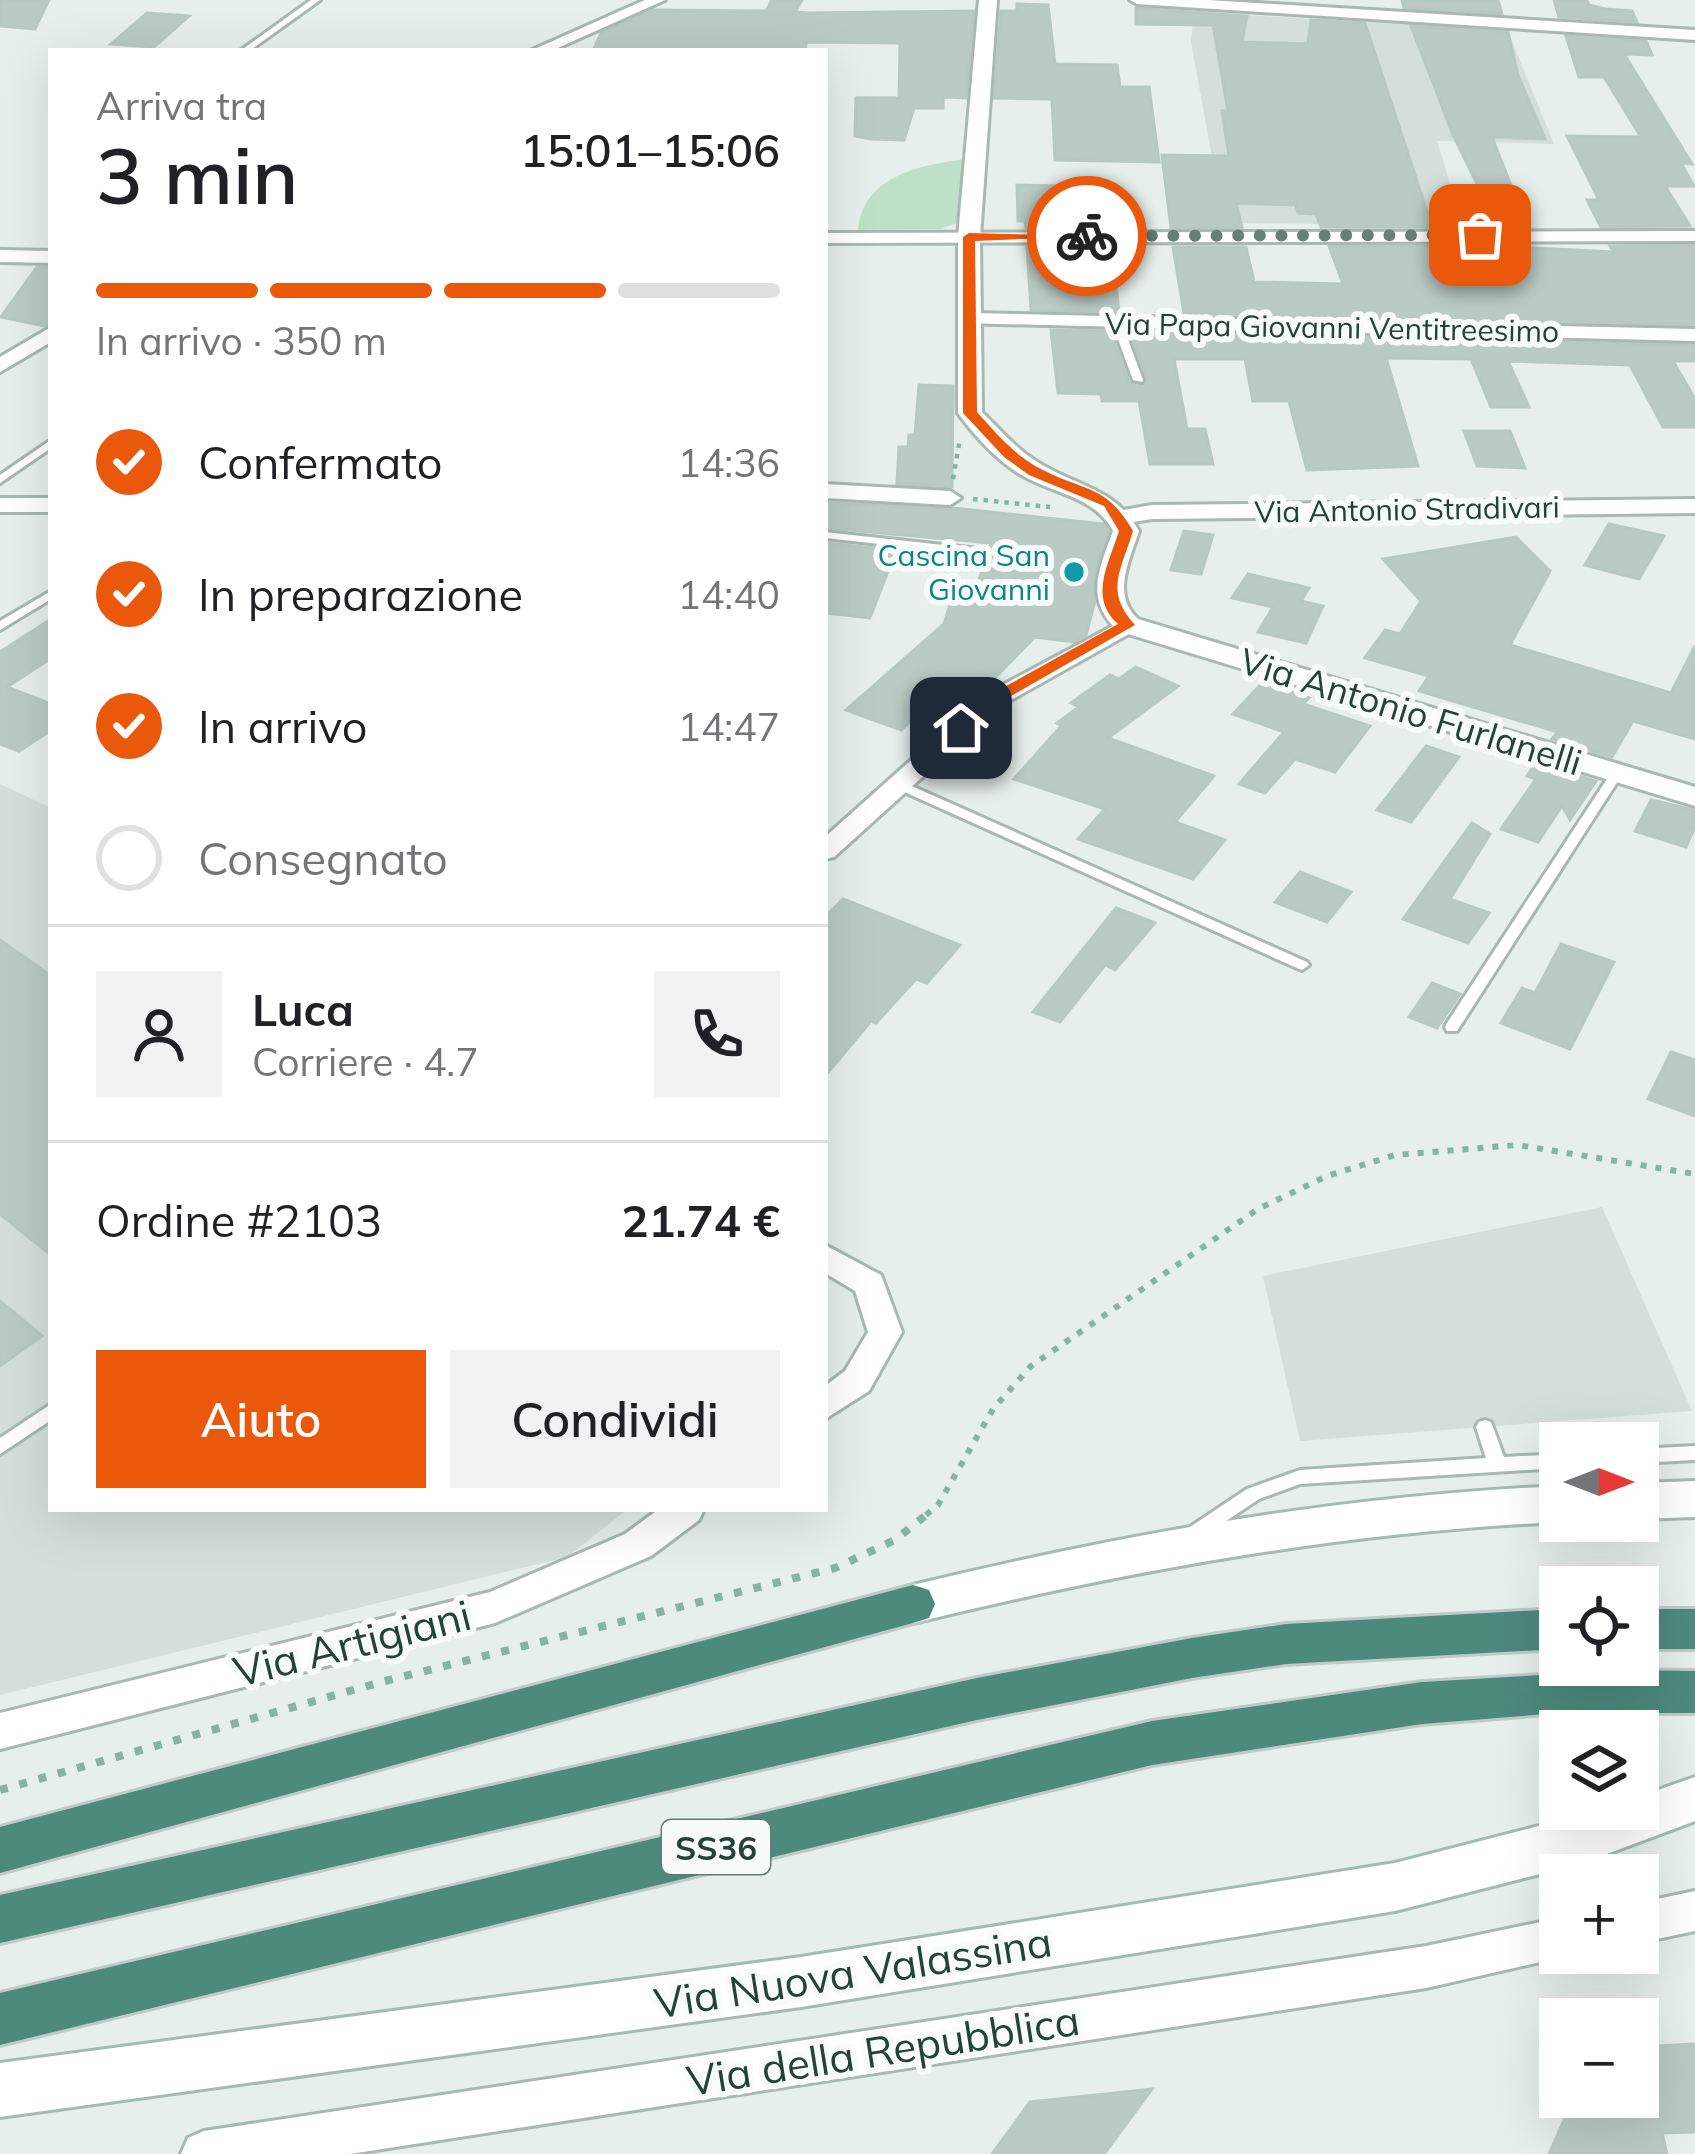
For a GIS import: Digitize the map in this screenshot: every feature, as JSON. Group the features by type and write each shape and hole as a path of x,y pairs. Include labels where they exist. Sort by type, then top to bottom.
{"highway":[{"path":"0,1850 913,1604"},
{"path":"1659,1629 1695,1629"},
{"name":"SS36","path":"0,1919 977,1699 1192,1658 1286,1644 1539,1630"},
{"name":"SS36","path":"0,2019 1152,1743 1273,1721 1436,1702 1640,1690 1695,1692"}],"street":[{"path":"545,48 658,0"},
{"path":"828,847 993,700 1128,625 1112,611 1107,593 1126,531 1110,503 1071,498 1009,454 970,413 969,237 988,0"},
{"path":"1138,0 1695,35"},
{"path":"828,238 1695,236"},
{"path":"0,256 48,257"},
{"name":"Via Papa Giovanni Ventitreesimo","path":"968,319 1695,335"},
{"path":"0,366 48,335"},
{"path":"828,491 950,498"},
{"path":"0,505 48,505"},
{"name":"Via Antonio Stradivari","path":"1120,517 1152,512 1695,506"},
{"name":"Via Antonio Furlanelli","path":"1128,625 1695,797"},
{"path":"828,1259 869,1284 885,1332 856,1381 828,1403"},
{"path":"1659,1500 1695,1499"},
{"path":"913,1604 1183,1541 1461,1508 1539,1505"},
{"name":"Via Artigiani","path":"0,1731 495,1607 638,1545 682,1512"},
{"name":"Via Nuova Valassina","path":"0,2090 801,1982 1395,1887 1583,1840 1695,1798"},
{"path":"1659,1919 1695,1911"},
{"name":"Via della Repubblica","path":"206,2154 1426,1967 1539,1943"}],"lane":[{"path":"248,48 316,0"},
{"path":"1117,322 1138,380"},
{"path":"0,480 48,445"},
{"path":"828,535 980,552"},
{"path":"0,626 48,596"},
{"path":"1452,1027 1617,773"},
{"path":"896,783 1302,964"},
{"path":"0,1447 48,1413"},
{"path":"1485,1426 1497,1464"},
{"path":"1659,1455 1695,1453"},
{"path":"1183,1541 1222,1512 1277,1483 1343,1472 1539,1462"}],"path":[{"path":"963,424 950,498 1071,498"},
{"path":"0,1790 385,1681 835,1568 895,1540 938,1505 992,1409 1031,1366 1258,1209 1327,1176 1395,1155 1518,1144 1695,1174"}],"shaded area":[{"path":"1204,13 1507,29 1554,144 1437,141 1463,225 1224,223 1191,42 1193,21"},
{"path":"0,784 48,807 48,1512 624,1512 567,1557 0,1695"},
{"path":"1602,1207 1692,1411 1300,1441 1263,1276"}],"green space":[{"path":"964,159 960,222 941,229 858,230 870,197 882,186 912,170"}],"building":[{"path":"0,0 49,0 35,29 0,26"},
{"path":"772,0 802,0 795,12 974,11 966,98 943,97 943,108 914,108 904,140 871,139 855,136 856,98 899,98 900,43 594,48 601,33 653,10 766,11"},
{"path":"1402,0 1498,0 1502,14 1404,8"},
{"path":"1554,0 1587,0 1605,9 1632,11 1637,22 1559,17"},
{"path":"1017,4 1048,5 1055,64 1117,65 1120,87 1149,87 1159,162 1055,160 1052,99 994,98 1001,11 1017,11"},
{"path":"1136,8 1247,16 1242,42 1308,44 1311,20 1365,23 1432,227 1321,227 1316,214 1298,213 1296,205 1236,203 1242,228 1171,228 1162,155 1229,156 1222,111 1228,111 1213,25 1136,24"},
{"path":"147,13 189,16 154,47 111,44"},
{"path":"1411,26 1508,32 1518,75 1545,139 1492,137 1512,188 1479,188"},
{"path":"1566,36 1646,41 1652,55 1624,54 1692,164 1681,163 1694,186 1665,186 1690,226 1601,227 1587,200 1599,200 1567,136 1641,137 1604,77 1579,77"},
{"path":"1017,185 1056,186 1059,228 1026,228 1025,221 1018,221"},
{"path":"1476,197 1508,198 1520,227 1487,227"},
{"path":"1695,245 1695,325 1184,313 1173,247 1246,247 1254,282 1343,284 1329,246 1614,252 1610,246"},
{"path":"1027,247 1112,249 1119,312 1031,310"},
{"path":"37,267 48,267 48,324 1,317"},
{"path":"1051,330 1110,331 1129,382 1141,386 1147,378 1130,332 1695,345 1695,361 1673,361 1695,399 1695,427 1663,427 1630,365 1508,361 1529,407 1491,407 1471,359 1386,358 1418,466 1307,470 1289,401 1253,401 1245,359 1174,359 1187,429 1205,429 1213,464 1150,464 1139,401 1102,401 1101,394 1058,393"},
{"path":"919,385 953,386 952,487 897,484 899,447 908,447 909,435 915,435"},
{"path":"1464,431 1510,431 1525,468 1477,466"},
{"path":"828,503 953,508 1103,524 1108,532 1095,570 1095,601 1086,635 1074,642 1035,637 979,694 966,689 957,698 941,693 901,730 846,710 944,624 952,598 972,601 991,543 828,528"},
{"path":"1609,524 1664,536 1639,579 1585,565"},
{"path":"1184,531 1213,535 1201,574 1171,570"},
{"path":"1516,537 1550,571 1510,645 1671,693 1695,646 1695,739 1633,721 1612,757 1552,739 1558,732 1419,691 1429,676 1365,658 1385,630 1400,634 1421,601 1383,559"},
{"path":"828,543 896,550 870,618 828,613"},
{"path":"1248,574 1309,588 1301,601 1323,606 1306,643 1258,632 1273,607 1232,598"},
{"path":"48,621 48,660 7,687 48,703 48,732 19,751 0,744 0,652"},
{"path":"1136,667 1178,686 1108,738 1214,776 1175,822 1225,840 1193,879 1078,839 1105,809 1014,779 1062,725 1057,723 1079,707 1071,703 1110,675 1119,679"},
{"path":"1263,682 1309,698 1303,704 1370,726 1335,772 1295,759 1265,793 1239,784 1284,732 1233,714"},
{"path":"1426,746 1459,757 1411,822 1377,810"},
{"path":"1536,763 1596,781 1570,820 1562,806 1538,842 1501,829 1536,779 1527,776"},
{"path":"1651,800 1695,810 1695,827 1686,847 1635,831"},
{"path":"1472,823 1490,834 1450,899 1489,913 1468,943 1403,919"},
{"path":"1300,872 1351,892 1327,922 1275,902"},
{"path":"843,899 960,945 927,983 916,979 876,1023 871,1021 828,1072 828,914"},
{"path":"1116,908 1155,923 1115,970 1105,965 1060,1022 1033,1012"},
{"path":"0,940 48,974 48,1253 0,1214"},
{"path":"1561,944 1614,962 1570,1049 1501,1023 1522,988 1535,993"},
{"path":"1432,983 1460,994 1437,1028 1409,1017"},
{"path":"1671,1052 1695,1060 1695,1116 1648,1099"},
{"path":"0,1301 42,1336 0,1366"},
{"path":"1695,2044 1695,2132 1662,2133 1667,2154 1549,2154 1565,2118 1659,2118 1659,2046"},
{"path":"1152,2089 1104,2154 992,2154 1030,2102"}],"way so far":[{"path":"1087,236 1480,235"}],"place":[{"name":"Cascina San Giovanni","path":"1074,572"}],"route":[{"path":"961,728 993,700 1128,625 1112,611 1107,593 1126,531 1110,503 1034,472 1009,454 970,413 969,237 1087,236"}]}
